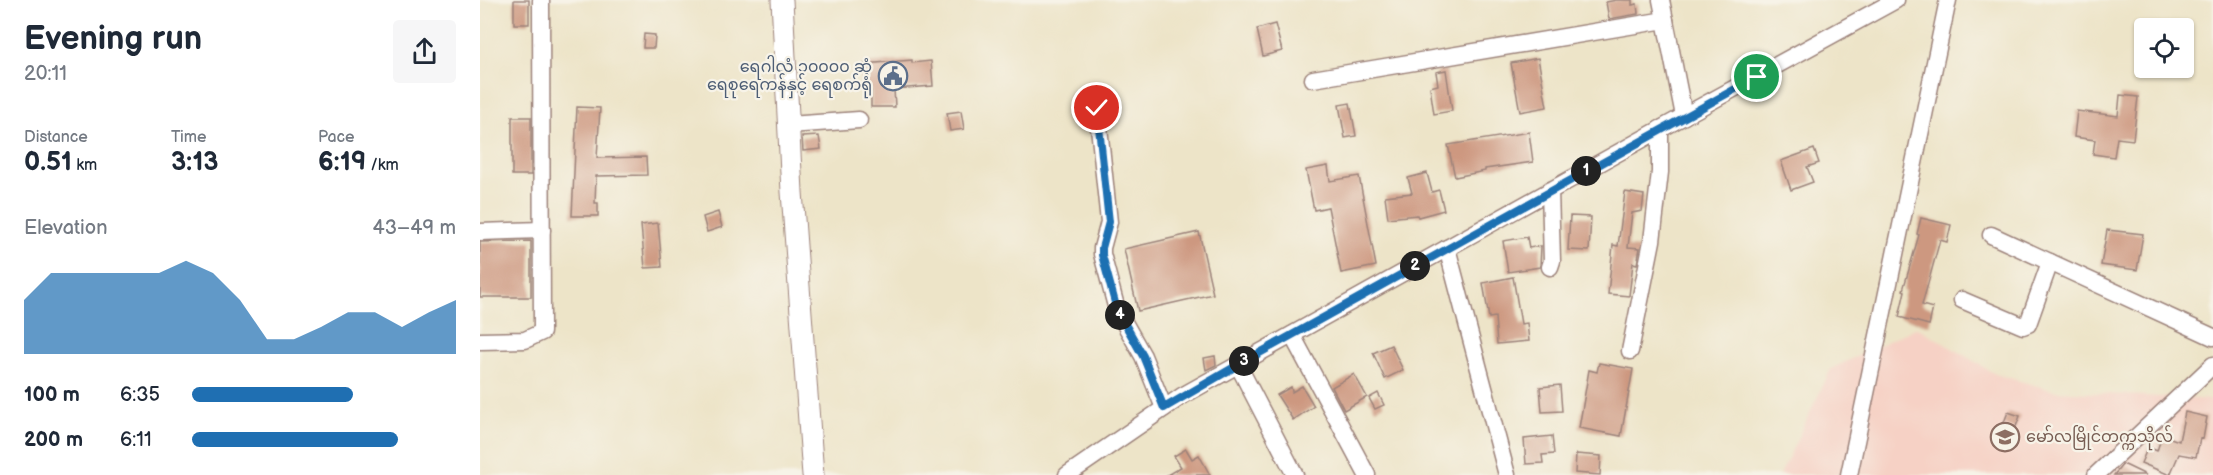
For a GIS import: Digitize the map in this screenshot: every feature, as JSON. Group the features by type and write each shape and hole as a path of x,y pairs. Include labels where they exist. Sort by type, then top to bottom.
{"main road":[{"path":"782,0 813,475"}],"street":[{"path":"480,341 525,340 542,332 541,0"},
{"path":"1661,0 1684,116"},
{"path":"1067,475 1164,408 1238,365 1896,0"},
{"path":"1849,475 1948,0"},
{"path":"1313,79 1665,20"},
{"path":"1097,108 1109,222 1102,255 1117,310 1143,356 1164,408"},
{"path":"789,125 859,120"},
{"path":"1630,351 1652,241 1660,172 1660,129"},
{"path":"1550,190 1552,261 1550,267"},
{"path":"480,232 542,230"},
{"path":"1991,235 2213,337"},
{"path":"1448,248 1507,475"},
{"path":"1962,300 2023,326 2028,324 2050,262"},
{"path":"1292,335 1367,475"},
{"path":"1238,365 1295,475"},
{"path":"2096,475 2213,365"}],"shaded area":[{"name":"မော်လမြိုင်တက္ကသိုလ်","path":"1917,327 1995,374 2055,391 2213,400 2213,475 1780,475 1831,369"}],"building":[{"path":"514,0 529,0 529,24 514,24"},
{"path":"1632,0 1632,5 1637,4 1638,14 1609,19 1606,2"},
{"path":"1275,24 1282,51 1263,56 1257,29"},
{"path":"644,34 655,35 654,48 643,48"},
{"path":"1538,58 1547,107 1520,112 1511,63"},
{"path":"912,60 912,63 931,61 933,86 894,89 895,107 871,107 871,91 866,91 864,64"},
{"path":"1446,70 1452,111 1434,114 1430,87 1438,85 1436,72"},
{"path":"2120,95 2138,97 2133,140 2117,138 2114,157 2093,154 2095,140 2074,137 2077,111 2118,116"},
{"path":"1350,103 1356,136 1345,138 1339,105"},
{"path":"577,107 600,108 597,158 646,157 647,175 596,176 595,203 598,203 598,216 572,216"},
{"path":"961,111 964,129 950,131 947,113"},
{"path":"512,117 531,117 531,175 512,175"},
{"path":"1529,132 1533,162 1485,169 1485,171 1455,177 1448,145"},
{"path":"819,136 821,149 803,151 802,137"},
{"path":"1814,149 1819,163 1807,167 1813,182 1791,190 1781,161"},
{"path":"1328,166 1330,181 1359,176 1376,266 1341,273 1328,207 1314,210 1306,170"},
{"path":"1427,173 1432,192 1439,190 1444,210 1418,217 1417,215 1388,218 1385,196 1412,193 1408,178"},
{"path":"1625,192 1644,195 1642,211 1632,213 1628,247 1640,248 1637,264 1633,263 1629,296 1608,294 1613,245 1618,246"},
{"path":"718,212 722,227 707,232 703,217"},
{"path":"1570,216 1591,217 1589,251 1568,250"},
{"path":"1921,218 1951,225 1947,242 1940,240 1922,305 1933,308 1929,325 1899,317 1905,291 1903,290 1919,235 1917,234"},
{"path":"658,223 662,267 645,268 641,225"},
{"path":"2107,230 2143,234 2137,270 2101,265"},
{"path":"1199,232 1213,294 1138,311 1124,249"},
{"path":"1527,237 1529,248 1541,246 1540,267 1508,272 1503,241"},
{"path":"531,241 531,297 480,297 480,242"},
{"path":"1513,277 1521,324 1527,323 1529,341 1497,344 1495,317 1489,318 1483,283"},
{"path":"1391,345 1403,370 1385,379 1373,353"},
{"path":"1215,356 1216,365 1206,370 1204,358"},
{"path":"1599,363 1633,369 1621,436 1579,428 1589,370 1597,372"},
{"path":"1354,374 1367,397 1344,410 1332,387"},
{"path":"1560,385 1562,411 1542,412 1540,387"},
{"path":"1302,386 1314,406 1293,420 1277,395 1291,387 1292,392"},
{"path":"1378,393 1384,405 1375,409 1369,398"},
{"path":"2008,412 2020,416 2015,429 2003,425"},
{"path":"2185,412 2207,417 2203,439 2200,438 2196,457 2179,454 2170,475 2141,463 2148,447 2157,451 2162,435 2179,441"},
{"path":"1552,436 1554,454 1542,455 1543,463 1526,464 1524,439"},
{"path":"1186,449 1192,459 1199,455 1210,475 1167,475 1181,467 1174,456"},
{"path":"1576,454 1601,456 1600,475 1575,473"},
{"path":"2123,464 2146,475 2114,475"}],"place":[{"name":"ရေဂါလံ ၁၀၀၀၀ ဆံ့ ရေစုရေကန်နှင့် ရေစက်ရုံ","path":"893,76"},
{"name":"မော်လမြိုင်တက္ကသိုလ်","path":"2005,437"}],"route":[{"path":"1097,108 1109,222 1102,255 1117,310 1143,356 1164,408 1757,77"}]}
